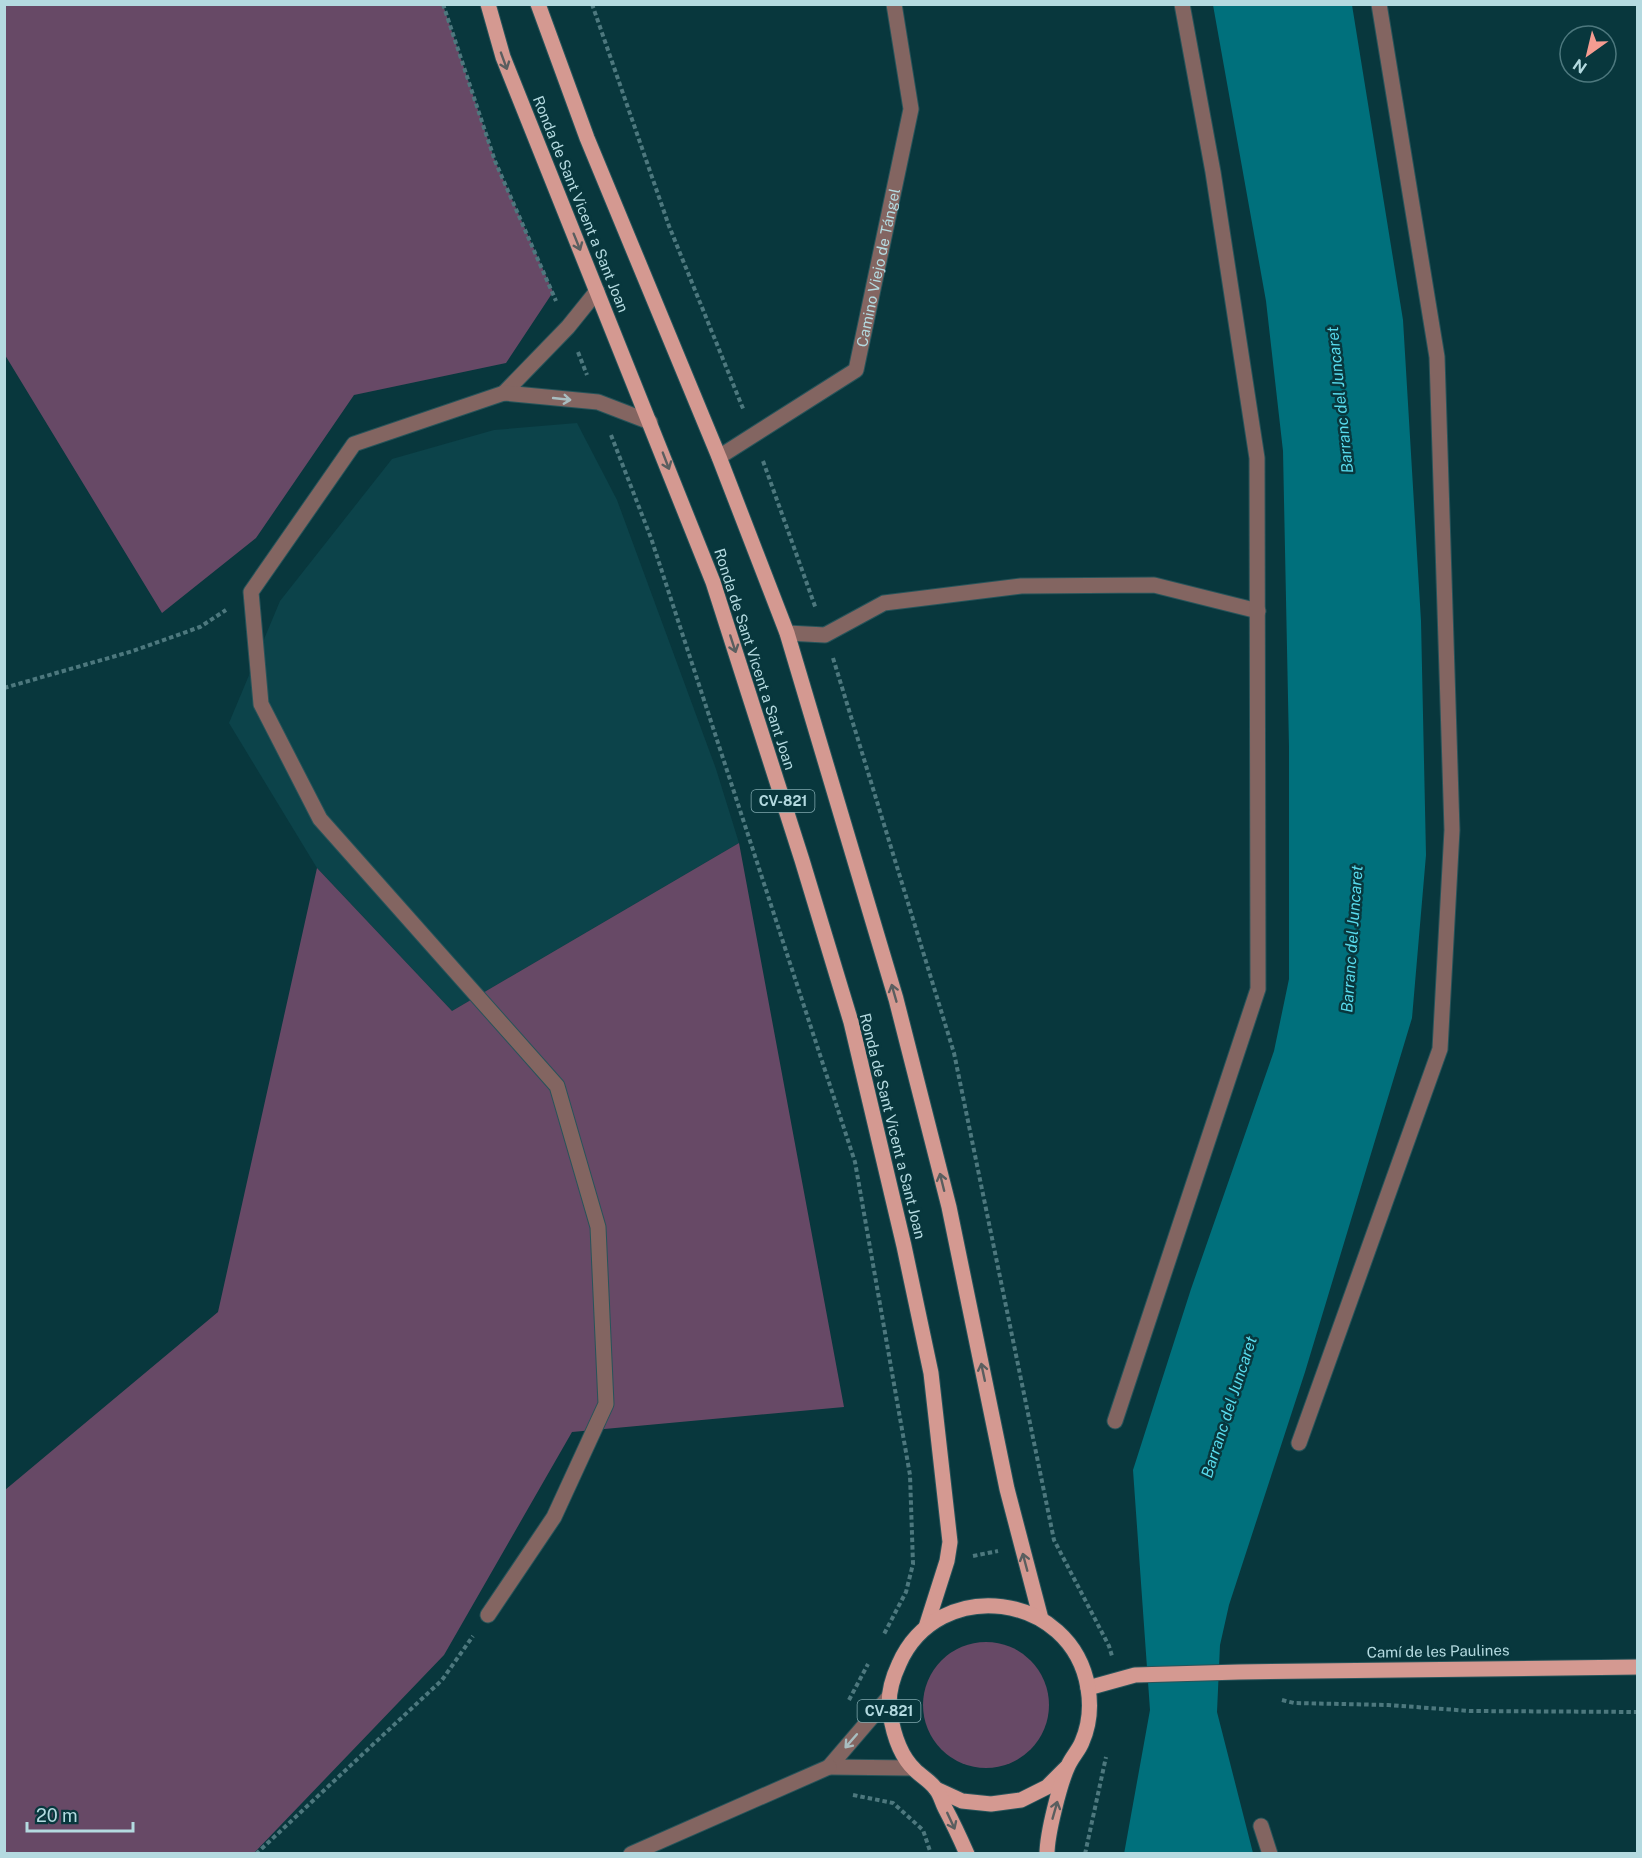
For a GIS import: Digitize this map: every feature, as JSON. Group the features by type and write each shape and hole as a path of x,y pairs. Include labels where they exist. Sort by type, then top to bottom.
{"main road":[{"name":"Ronda de Sant Vicent a Sant Joan","path":"488,4 502,57 713,582 851,1022 904,1246 931,1373 950,1542 947,1561 926,1627"},
{"name":"Ronda de Sant Vicent a Sant Joan","path":"538,4 587,138 719,457 787,633 896,999 949,1207 1006,1489 1041,1619"},
{"name":"Ronda de Sant Vicent a Sant Joan","path":"967,1854 936,1788 912,1768 896,1741 889,1710 892,1679 905,1651 926,1627 952,1611 981,1605 1013,1607 1041,1619 1063,1637 1079,1661 1088,1688 1089,1716 1082,1743 1068,1766 1047,1840 1047,1854"},
{"name":"Camí de les Paulines","path":"1088,1688 1135,1675 1638,1667"},
{"name":"CV-821","path":"936,1788 962,1800 991,1804 1021,1800 1047,1786 1068,1766"}],"street":[{"name":"Camino Viejo de Tángel","path":"719,457 856,370 911,109 894,4"},
{"path":"1115,1421 1258,988 1257,458 1213,171 1182,4"},
{"path":"1299,1443 1440,1049 1451,853 1452,818 1437,357 1379,4"},
{"path":"504,393 568,327 597,291"},
{"path":"488,1615 554,1517 606,1404 598,1227 557,1086 320,819 261,704 251,592 354,444 504,393 598,402 650,422"},
{"path":"787,633 825,634 884,603 1021,586 1154,585 1258,610"},
{"path":"829,1767 890,1697"},
{"path":"631,1854 829,1767 912,1768"},
{"path":"1261,1826 1270,1854"}],"path":[{"path":"443,4 495,161 568,327 651,538 855,1162 910,1475 913,1564 906,1592 879,1643"},
{"path":"4,688 133,651 200,627 251,592"},
{"path":"913,1564 947,1561 1054,1540"},
{"path":"256,1854 442,1680 488,1615"},
{"path":"847,1705 869,1664"},
{"path":"1294,1703 1388,1705 1470,1711 1638,1712"},
{"path":"829,1767 854,1796 893,1803 923,1830 931,1854"}],"shaded area":[{"path":"5,4 443,5 495,161 553,292 506,363 354,395 256,538 162,613 5,355"},
{"path":"577,423 617,500 716,769 739,843 452,1011 317,868 229,723 280,601 392,459 494,430"},
{"path":"739,843 844,1407 572,1432 444,1655 254,1853 5,1854 5,1490 218,1312 317,868 452,1011"},
{"path":"986,1642 1010,1646 1031,1660 1045,1681 1049,1705 1045,1729 1031,1750 1010,1764 986,1768 962,1764 941,1750 927,1729 923,1705 927,1681 941,1660 962,1646"}],"water":[{"name":"Barranc del Juncaret","path":"1213,5 1352,5 1403,320 1421,621 1426,855 1412,1018 1305,1372 1229,1605 1220,1645 1217,1712 1253,1853 1124,1854 1150,1710 1133,1470 1191,1289 1274,1051 1289,979 1289,747 1283,451 1266,301"}]}
